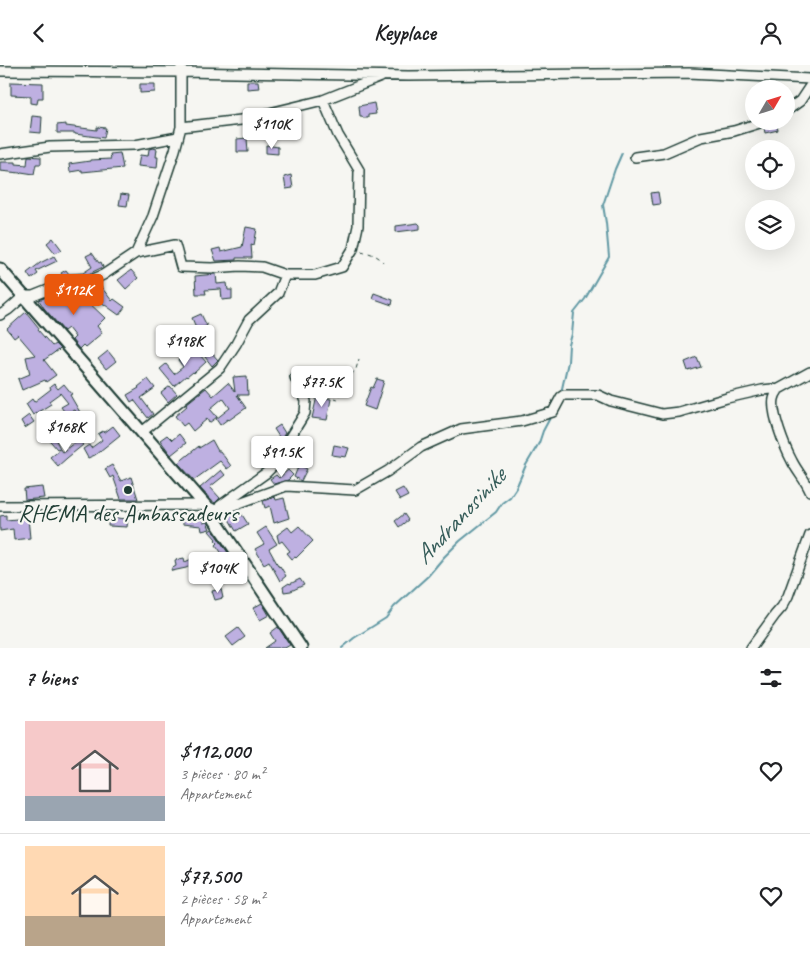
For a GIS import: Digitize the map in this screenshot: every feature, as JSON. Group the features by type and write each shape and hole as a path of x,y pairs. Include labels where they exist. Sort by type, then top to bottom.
{"main road":[{"path":"0,269 210,507 301,648"}],"street":[{"path":"0,71 53,68 181,68 386,75 688,73 810,79"},
{"path":"136,253 153,216 179,132 181,68"},
{"path":"0,154 50,147 135,145 179,132 241,120 323,100 386,75"},
{"path":"795,105 805,95 810,86"},
{"path":"3,310 24,296 33,296 58,286 82,284 103,275 136,253 175,245 181,267 262,267 285,275 315,275 342,267 353,249 358,226 359,170 338,135 323,100"},
{"path":"635,157 664,153 701,137 745,128"},
{"path":"142,432 220,368 249,320 278,293 285,275"},
{"path":"810,372 778,390 774,399 776,417 792,461 810,491"},
{"path":"210,507 266,473 277,462 304,413 306,401 295,377"},
{"path":"0,506 210,507 231,506 286,486 355,490 388,471 421,447 461,429 522,421 553,412 560,397 564,395 598,395 611,401 662,414 680,412 762,389 778,390"},
{"path":"751,648 788,596 810,535"}],"path":[{"path":"353,249 376,256 383,262"},
{"path":"306,401 309,395 315,392 338,399 344,384 356,369 360,359"}],"building":[{"path":"247,81 258,81 259,88 247,89"},
{"path":"11,82 43,83 43,98 38,98 37,104 31,103 31,96 11,95"},
{"path":"140,84 155,84 155,92 140,93"},
{"path":"374,103 376,114 368,115 368,118 360,116 359,106"},
{"path":"32,116 42,117 41,133 30,132"},
{"path":"66,124 66,126 97,130 97,127 106,128 104,138 75,133 57,133 57,125"},
{"path":"764,130 778,130 765,133"},
{"path":"247,138 248,152 237,152 237,139"},
{"path":"266,145 278,147 278,154 266,153"},
{"path":"149,149 157,149 157,168 138,166 140,155 148,156"},
{"path":"120,153 123,168 70,172 69,164 111,159 110,154"},
{"path":"28,156 41,157 41,164 36,164 34,174 0,171 0,162 16,162 16,164 27,165"},
{"path":"291,175 293,188 286,189 284,177"},
{"path":"658,192 660,204 653,205 651,193"},
{"path":"121,194 129,195 127,206 119,205"},
{"path":"418,223 420,229 396,232 396,226"},
{"path":"246,227 257,229 254,245 251,244 252,258 216,261 212,250 220,248 221,252 242,247"},
{"path":"53,238 62,250 55,253 47,243"},
{"path":"92,253 99,263 101,262 103,267 80,278 65,279 61,273 66,270 69,274 83,273 92,267 86,256"},
{"path":"54,256 57,261 36,271 38,274 31,279 27,273 40,263"},
{"path":"131,270 138,278 126,289 118,280"},
{"path":"216,274 217,284 227,283 228,290 232,290 232,299 222,300 221,289 205,290 206,294 196,294 195,276"},
{"path":"99,284 112,301 114,299 125,307 119,315 87,292"},
{"path":"76,291 105,318 97,326 102,333 85,347 83,345 79,349 72,340 75,337 68,328 64,331 39,300 59,292"},
{"path":"374,293 393,300 392,305 372,298"},
{"path":"26,312 52,346 55,344 60,349 44,360 56,375 46,382 45,380 22,390 18,379 30,374 26,357 35,355 18,335 14,338 7,329"},
{"path":"201,314 207,326 197,330 192,318"},
{"path":"193,347 206,362 194,373 186,376 174,386 160,369 166,364 174,374 183,367 178,360"},
{"path":"108,351 116,361 106,369 98,359"},
{"path":"211,352 218,360 212,366 205,357"},
{"path":"697,357 701,367 688,371 685,362"},
{"path":"247,376 248,395 237,395 246,408 220,425 216,419 230,408 223,398 210,409 217,417 209,423 207,419 193,431 187,423 183,426 175,416 187,406 186,404 206,388 213,396 228,383 235,392 233,377"},
{"path":"148,379 155,388 141,398 153,414 148,418 134,400 131,402 127,395 139,388"},
{"path":"377,379 384,381 375,410 364,406 371,387 373,388"},
{"path":"54,384 58,389 64,384 72,394 70,395 81,414 78,416 74,410 66,414 61,407 68,403 60,393 49,401 51,404 33,415 26,404 32,399 34,402 51,389 50,387"},
{"path":"170,386 177,394 168,402 161,393"},
{"path":"317,396 331,399 327,420 312,418"},
{"path":"29,415 34,422 25,428 21,421"},
{"path":"63,419 67,425 57,431 53,425"},
{"path":"280,425 285,433 281,440 274,429"},
{"path":"113,426 120,435 95,455 88,458 83,449 89,445 91,448 102,440 98,434 103,431 104,433"},
{"path":"51,431 60,448 57,449 45,435"},
{"path":"179,434 186,443 171,455 160,440 167,435 172,440"},
{"path":"78,440 83,445 58,466 50,457 60,449 62,452"},
{"path":"212,440 218,451 220,451 231,466 227,469 220,461 194,480 178,463 199,446 199,448"},
{"path":"334,445 349,448 346,457 332,455"},
{"path":"112,465 121,481 131,477 138,499 121,499 113,476 110,478 105,469"},
{"path":"299,465 307,469 301,481 294,477"},
{"path":"221,470 225,475 210,487 220,498 215,503 200,488"},
{"path":"288,470 293,475 288,480 274,484 270,479 276,475 279,478"},
{"path":"42,487 44,498 25,500 24,489"},
{"path":"403,488 408,496 400,500 395,492"},
{"path":"275,497 276,500 284,498 289,518 274,523 270,506 265,508 263,501"},
{"path":"239,510 248,524 236,531 227,516"},
{"path":"109,513 116,514 116,518 128,519 127,527 108,526"},
{"path":"404,514 408,520 399,527 395,521"},
{"path":"6,515 6,520 28,518 30,538 14,540 13,529 0,531 0,516"},
{"path":"183,517 203,519 203,523 207,522 210,529 202,531 201,526 182,524"},
{"path":"299,526 313,541 296,558 292,559 287,553 290,551 282,541 279,543 277,535 288,527 292,532"},
{"path":"266,527 277,544 269,549 286,576 280,581 269,561 264,564 255,549 264,544 257,533"},
{"path":"212,529 245,579 220,585 218,577 232,573 225,562 208,568 205,562 223,555 216,545 218,543 216,539 209,531"},
{"path":"200,555 202,560 186,568 172,571 171,569 176,566 175,560 184,558 185,562"},
{"path":"300,579 304,585 284,592 283,587"},
{"path":"221,589 223,598 215,600 212,591"},
{"path":"262,603 269,615 260,620 253,608"},
{"path":"278,627 290,645 285,648 265,648 275,641 270,633"},
{"path":"238,628 245,637 233,646 226,637"}],"waterway":[{"name":"Andranosinike","path":"561,393 568,362 574,313 585,299 609,257 603,205 622,153"},
{"name":"Andranosinike","path":"342,648 354,638 386,618 394,607 428,576 460,541 496,512 502,503 510,497 551,416"}],"place":[{"name":"RHEMA des Ambassadeurs","path":"128,490"}]}
